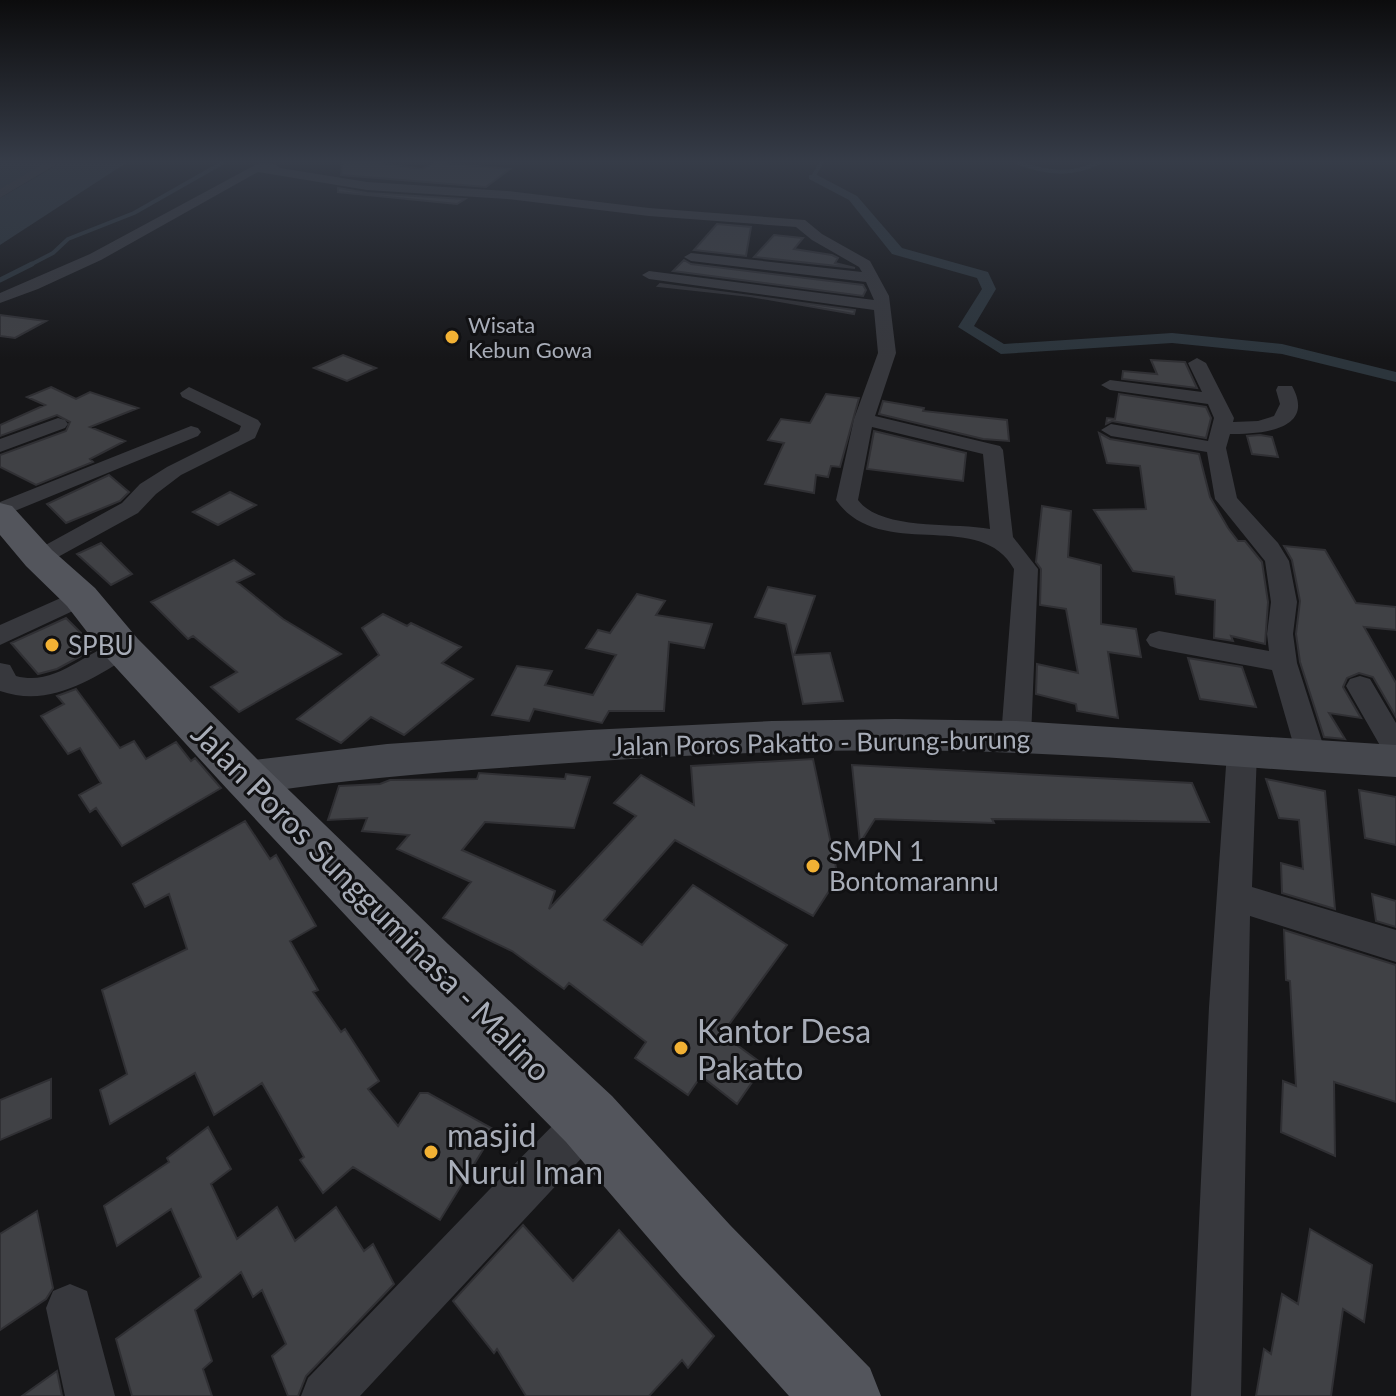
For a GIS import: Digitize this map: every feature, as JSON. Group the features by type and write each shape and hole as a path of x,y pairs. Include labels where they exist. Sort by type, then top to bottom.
{"main road":[{"name":"Jalan Poros Sungguminasa - Malino","path":"0,511 39,558 81,597 123,649 246,778 428,963 589,1119 705,1250 842,1396"},
{"name":"Jalan Poros Pakatto - Burung-burung","path":"246,778 335,766 616,744 818,736 1016,737 1396,761"}],"street":[{"path":"0,298 71,269 143,228"},
{"path":"807,228 865,264 883,306 887,353 864,419 849,488 850,508 863,517 890,524 1002,540 1018,554 1026,569 1016,737"},
{"path":"691,257 871,278"},
{"path":"649,275 883,306"},
{"path":"1197,363 1224,418 1219,438 1226,499 1270,548 1277,561 1284,602 1280,634 1284,663 1312,757"},
{"path":"1110,385 1214,399"},
{"path":"1111,430 1219,438 1280,421 1289,410 1285,390"},
{"path":"39,558 117,517 174,471 248,434 251,424 189,393"},
{"path":"864,419 993,450 1002,540"},
{"path":"0,446 58,424"},
{"path":"0,511 191,432"},
{"path":"0,636 81,597"},
{"path":"1159,640 1284,663"},
{"path":"0,672 5,683 19,689 34,690 61,683 123,649"},
{"path":"1360,686 1396,748"},
{"path":"1216,1396 1233,896 1242,752"},
{"path":"1233,896 1396,946"},
{"path":"326,1396 504,1205 589,1119"},
{"path":"70,1308 90,1396"}],"shaded area":[{"path":"0,228 26,228 0,245"}],"building":[{"path":"713,228 751,228 746,256 694,250"},
{"path":"774,235 803,238 794,249 832,255 838,258 835,263 855,268 754,257"},
{"path":"684,260 691,264 863,285 866,290 863,296 673,271"},
{"path":"660,284 750,296 658,286"},
{"path":"750,296 855,310 854,314"},
{"path":"0,315 46,321 15,338 0,336"},
{"path":"343,355 376,368 347,381 314,368"},
{"path":"1151,360 1185,362 1197,388 1122,379 1123,371 1157,374"},
{"path":"51,387 76,399 90,392 138,408 90,427 125,441 90,459 93,462 36,485 0,467 0,455 66,431 70,422 57,415 0,436 0,425 45,405 27,397"},
{"path":"826,394 859,398 840,467 831,466 828,477 816,475 814,493 765,484 784,443 768,440 781,419 810,423"},
{"path":"1119,394 1206,407 1211,418 1206,438 1112,421 1106,424 1107,418 1115,419"},
{"path":"883,401 924,408 923,411 1007,420 1009,441 983,439 879,414"},
{"path":"874,431 966,453 963,481 867,469"},
{"path":"1099,433 1110,439 1199,454 1210,497 1228,528 1238,541 1245,541 1262,562 1268,602 1265,644 1231,636 1233,641 1214,638 1215,600 1176,594 1174,577 1133,571 1094,510 1146,509 1140,466 1107,463"},
{"path":"1247,436 1272,437 1278,457 1252,454"},
{"path":"109,475 129,492 120,501 66,523 47,504"},
{"path":"230,492 256,505 218,525 193,512"},
{"path":"1042,506 1071,511 1068,557 1101,565 1101,624 1136,629 1141,657 1108,652 1118,718 1077,711 1076,704 1036,694 1037,664 1078,673 1066,609 1040,605 1041,569 1036,562"},
{"path":"101,543 132,574 111,585 77,554"},
{"path":"1284,546 1325,550 1356,603 1396,607 1396,630 1364,627 1396,683 1396,717 1373,677 1359,673 1347,678 1343,687 1361,718 1329,713 1345,739 1324,737 1300,662 1296,634 1300,601 1292,560"},
{"path":"234,560 254,574 237,582 283,619 341,654 239,712 211,687 237,672 193,636 188,639 151,602"},
{"path":"768,587 815,596 794,655 830,653 843,701 803,704 786,624 755,617"},
{"path":"637,594 665,601 656,615 712,624 704,648 669,642 664,711 609,711 602,723 534,709 529,721 492,715 517,666 552,671 545,685 593,695 616,655 586,648 598,630 610,633"},
{"path":"383,614 407,626 411,623 461,647 442,663 473,679 404,735 371,717 341,743 297,719 379,655 362,628"},
{"name":"SPBU","path":"66,618 96,648 57,669 38,674 11,643"},
{"path":"1188,658 1242,667 1256,707 1200,699"},
{"path":"76,689 120,748 134,741 146,759 176,742 191,761 195,758 221,788 122,846 96,808 90,812 79,795 101,783 80,748 68,754 41,716 64,704 57,696"},
{"path":"813,759 838,877 813,916 675,840 604,920 642,945 693,885 787,945 722,1034 764,1065 737,1104 701,1076 688,1095 635,1058 646,1042 569,983 564,989 512,951 443,918 471,882 397,849 409,835 362,831 367,818 328,820 339,786 380,784 390,780 477,779 479,773 565,779 566,774 590,777 574,828 485,822 462,850 555,891 549,909 636,816 614,803 641,775 694,805 691,766"},
{"path":"852,765 1192,783 1209,822 992,819 994,823 875,819 860,843"},
{"path":"1266,779 1325,791 1335,909 1282,893 1281,863 1303,869 1299,820 1279,818"},
{"path":"1359,790 1396,797 1396,845 1365,838"},
{"path":"245,821 270,859 276,855 316,926 290,941 318,990 313,992 341,1032 345,1029 379,1081 368,1089 398,1126 420,1093 428,1093 495,1130 440,1220 353,1167 323,1193 300,1160 304,1157 262,1083 214,1115 195,1073 110,1124 100,1090 127,1074 102,990 187,949 169,894 145,907 133,884"},
{"path":"1372,894 1396,901 1396,927 1376,921"},
{"path":"1284,930 1396,965 1396,1102 1334,1082 1335,1156 1281,1132 1283,1081 1296,1086"},
{"path":"51,1079 51,1118 0,1140 0,1100"},
{"path":"208,1127 231,1169 211,1184 237,1239 277,1207 295,1241 336,1207 364,1251 373,1244 394,1284 306,1376 298,1396 288,1396 272,1356 286,1344 262,1290 253,1297 241,1272 195,1310 212,1361 203,1369 212,1396 132,1396 116,1339 201,1277 171,1209 117,1246 104,1206 169,1162 167,1158"},
{"path":"37,1211 53,1288 46,1299 0,1330 0,1234"},
{"path":"523,1225 573,1281 619,1230 714,1336 688,1368 682,1360 649,1396 526,1396 497,1349 494,1353 453,1301"},
{"path":"1310,1229 1372,1265 1364,1322 1343,1309 1331,1396 1256,1396 1264,1349 1271,1354 1282,1294 1298,1304"},
{"path":"57,1371 62,1396 22,1396"}],"waterway":[{"path":"28,266 53,253 68,239 96,228"},
{"path":"878,228 897,251 983,275 989,289 966,327 1001,349 1172,338 1282,349 1396,377"},
{"path":"28,266 32,264"},
{"path":"0,280 28,266"}],"place":[{"name":"Wisata Kebun Gowa","path":"452,337"},
{"name":"SPBU","path":"52,645"},
{"name":"SMPN 1 Bontomarannu","path":"813,866"},
{"name":"Kantor Desa Pakatto","path":"681,1048"},
{"name":"masjid Nurul Iman","path":"431,1152"}]}
